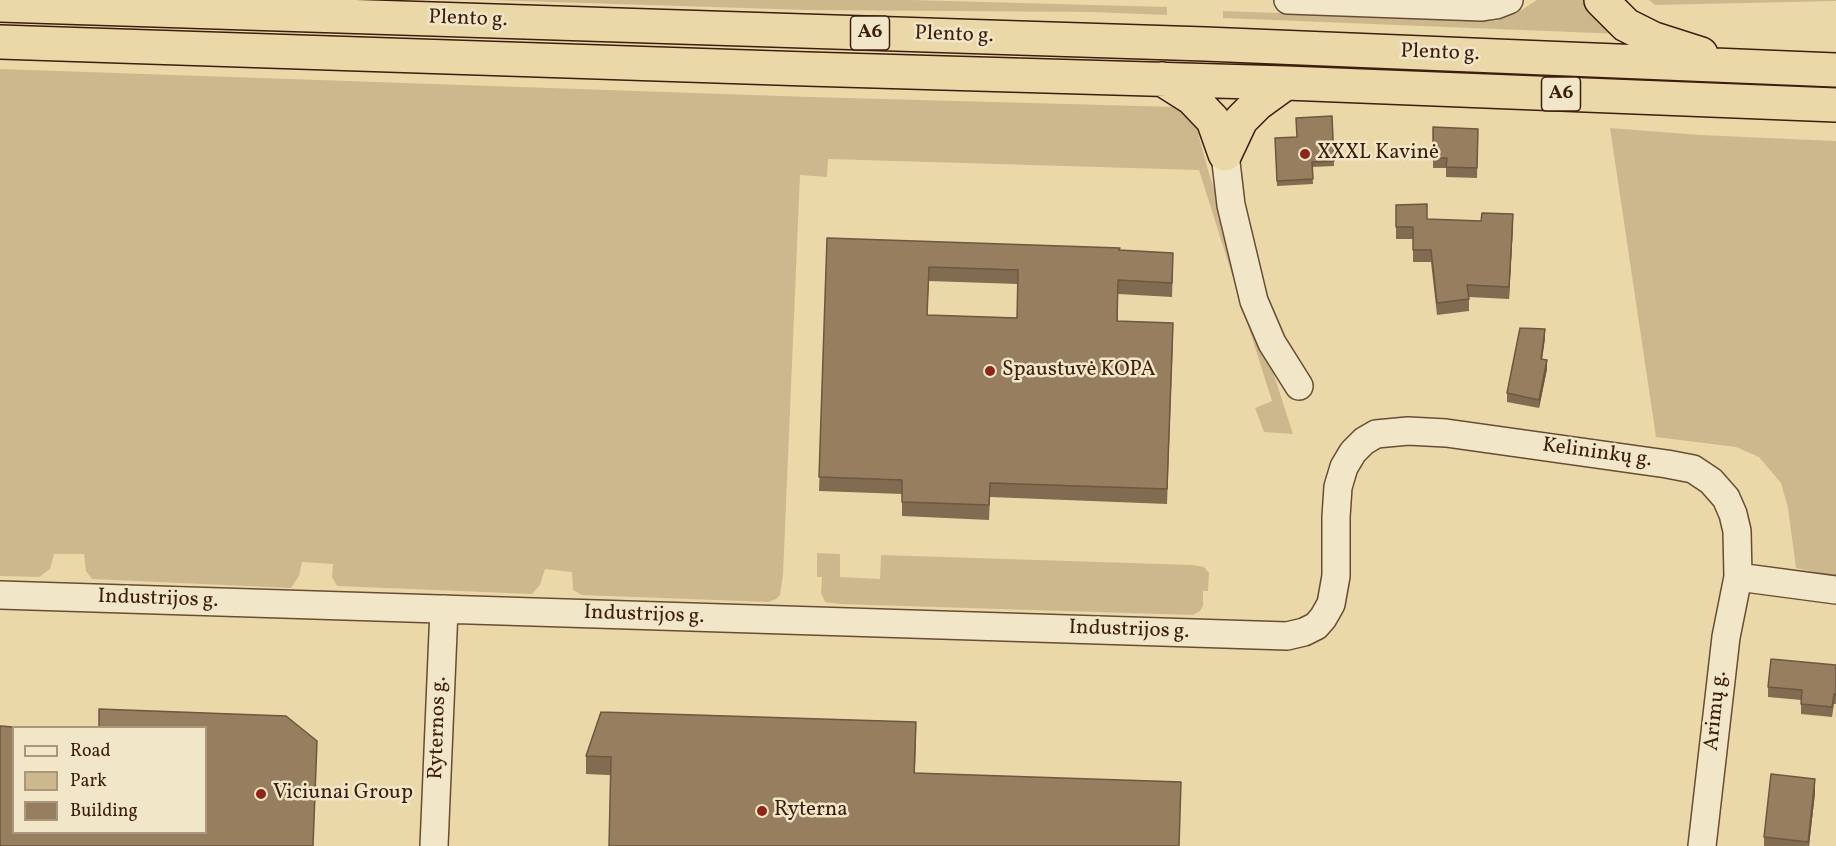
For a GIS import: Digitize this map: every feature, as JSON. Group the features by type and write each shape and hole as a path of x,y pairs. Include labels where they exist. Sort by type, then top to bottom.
{"highway":[{"path":"1601,0 1626,25 1654,39 1740,66"},
{"name":"Plento g.","path":"0,5 1182,44 1836,70"},
{"name":"Plento g.","path":"0,42 784,69 1286,83 1836,105"},
{"path":"1162,79 1192,98 1214,120 1225,154"},
{"path":"1225,154 1240,120 1257,104 1286,83"}],"street":[{"path":"1288,0 1482,7 1509,0"},
{"path":"1225,154 1231,205 1254,301 1272,343 1299,386"},
{"name":"Kelininkų g.","path":"1287,636 1316,626 1331,604 1336,576 1336,517 1341,477 1353,452 1364,441 1376,434 1408,431 1446,433 1693,469 1711,481 1726,498 1733,514 1737,531 1738,577"},
{"path":"1738,577 1836,590"},
{"name":"Arimų g.","path":"1702,846 1726,637 1738,577"},
{"name":"Industrijos g.","path":"0,596 1287,636"},
{"name":"Ryternos g.","path":"434,846 444,609"}],"green space":[{"path":"489,0 912,0 1167,7 1167,15 1092,12 808,10"},
{"path":"1537,0 1588,0 1621,34 1223,18 1223,11 1496,21 1517,13"},
{"path":"1649,0 1836,0 1836,1 1655,5"},
{"path":"0,69 810,97 1177,107 1197,129 1208,170 1293,434 1264,432 1255,408 1272,401 1199,170 828,159 827,177 800,175 783,575 780,595 776,599 768,602 582,595 573,590 572,572 545,569 540,585 532,594 337,586 332,577 333,564 302,562 299,576 291,588 92,579 86,571 84,554 54,554 50,569 39,577 0,576"},
{"path":"1610,128 1700,135 1836,141 1836,576 1796,568 1788,508 1781,483 1759,457 1736,447 1656,437"},
{"path":"817,553 840,554 840,577 880,579 881,555 1193,565 1204,567 1209,573 1208,591 1203,591 1203,606 1193,615 839,604 825,602 821,593 822,577 817,577"}],"building":[{"name":"XXXL Kavinė","path":"1332,116 1334,161 1312,162 1313,179 1277,181 1275,138 1297,137 1296,118"},
{"path":"1433,127 1478,129 1477,168 1446,167 1447,158 1433,158"},
{"path":"1427,204 1427,219 1481,221 1482,213 1513,214 1509,287 1467,285 1469,299 1437,303 1431,250 1413,250 1413,227 1396,227 1396,205"},
{"path":"827,238 1120,248 1119,250 1173,253 1172,283 1118,280 1117,321 1173,323 1167,489 990,483 989,505 902,502 902,480 819,477","holes":["929,267 1018,270 1017,318 927,315"]},
{"path":"1520,328 1545,329 1541,359 1547,360 1539,400 1507,393"},
{"path":"1771,659 1836,665 1836,694 1834,694 1832,707 1801,704 1802,690 1768,687"},
{"name":"Viciunai Group","path":"99,709 286,716 317,741 313,846 0,846 0,726 12,727 12,834 207,834 207,726 99,726"},
{"path":"601,712 916,722 914,773 1181,782 1179,846 609,846 611,757 586,756"},
{"path":"1771,774 1815,779 1808,842 1764,837"}],"place":[{"name":"XXXL Kavinė","path":"1305,154"},
{"name":"Spaustuvė KOPA","path":"990,371"},
{"name":"Viciunai Group","path":"261,794"},
{"name":"Ryterna","path":"762,811"}]}
